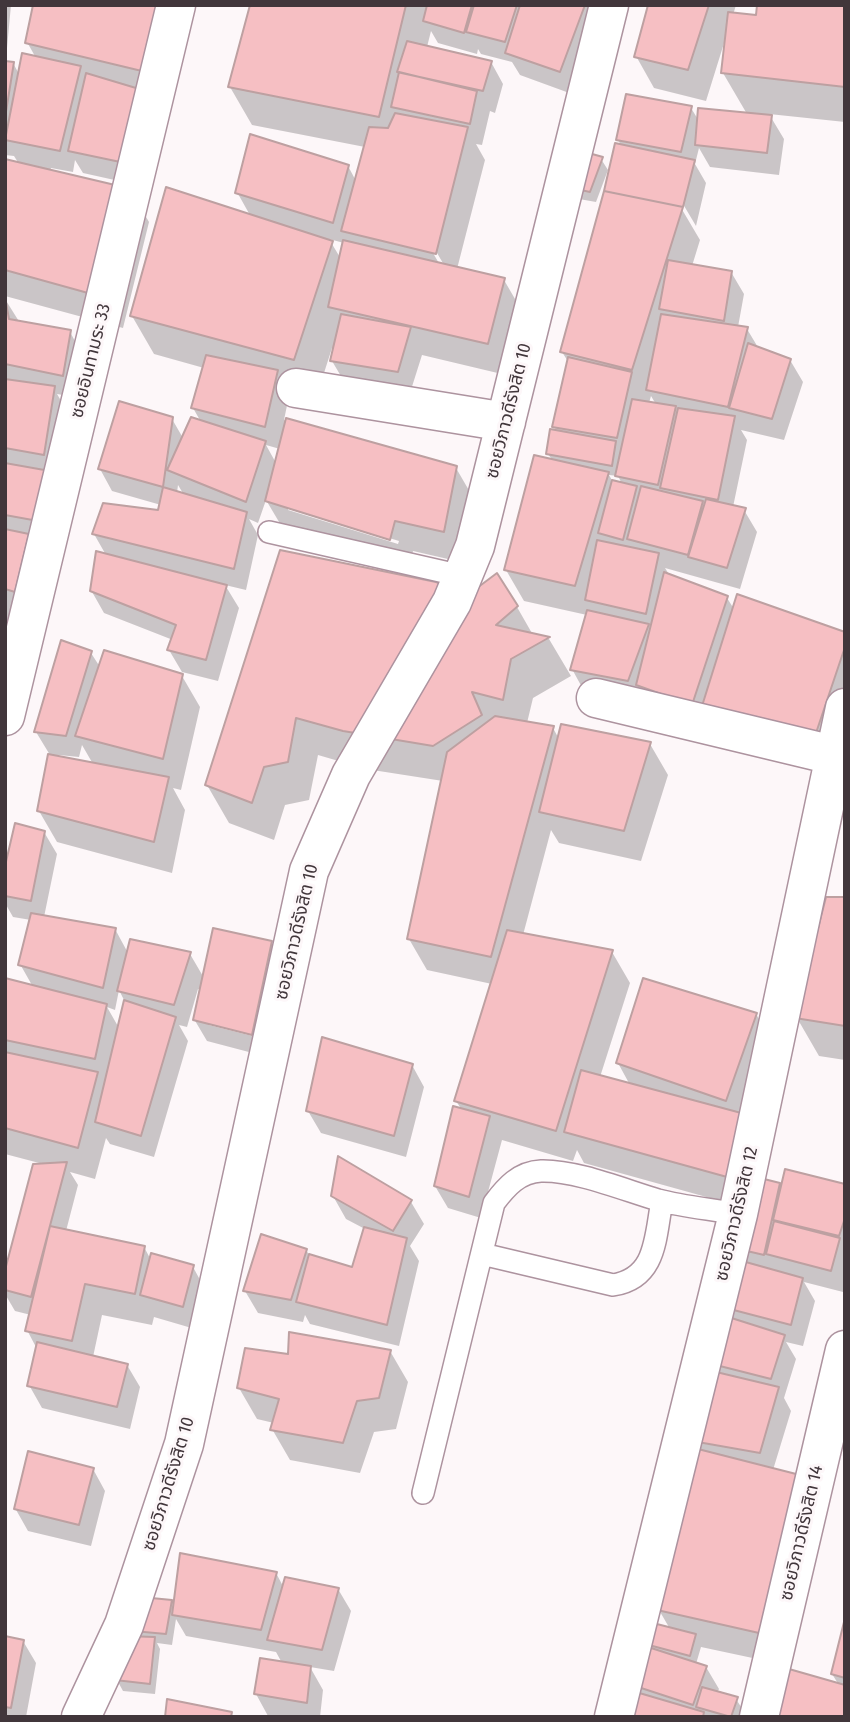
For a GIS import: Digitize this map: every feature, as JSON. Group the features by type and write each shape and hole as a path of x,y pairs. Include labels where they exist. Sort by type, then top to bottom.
{"street":[{"name":"ซอยอินทามระ 33","path":"5,716 176,5"},
{"name":"ซอยวิภาวดีรังสิต 10","path":"81,1717 124,1625 184,1444 309,871 351,775 452,602 475,546 609,5"},
{"path":"296,388 506,422"},
{"path":"596,698 833,755"},
{"name":"ซอยวิภาวดีรังสิต 12","path":"614,1717 738,1213 845,708"},
{"name":"ซอยวิภาวดีรังสิต 14","path":"759,1717 845,1350"}],"lane":[{"path":"269,532 462,576"},
{"path":"423,1493 494,1203 506,1186 523,1175 540,1171 559,1172 662,1201 738,1213"},
{"path":"482,1254 613,1285 632,1282 644,1270 651,1255 662,1201"}],"building":[{"path":"33,5 159,5 146,72 25,43"},
{"path":"250,5 406,5 379,117 228,87"},
{"path":"427,5 472,5 464,33 423,21"},
{"path":"474,5 517,5 505,42 466,32"},
{"path":"520,5 585,5 560,72 505,53"},
{"path":"648,5 709,5 688,70 634,57"},
{"path":"757,5 845,5 845,87 721,73 728,12 756,15"},
{"path":"407,41 492,61 483,91 397,72"},
{"path":"22,53 81,66 60,151 5,140"},
{"path":"5,61 14,62 5,118"},
{"path":"399,72 477,91 470,124 391,107"},
{"path":"86,73 146,91 125,163 68,151"},
{"path":"626,94 692,106 681,152 616,140"},
{"path":"698,108 772,115 767,153 695,145"},
{"path":"395,113 468,127 436,254 341,231 369,127 388,128"},
{"path":"250,134 349,165 333,223 235,193"},
{"path":"615,143 695,160 683,207 604,191"},
{"path":"581,151 603,157 590,192 571,188"},
{"path":"5,159 132,189 106,298 5,270"},
{"path":"166,187 333,241 294,360 130,316"},
{"path":"604,191 683,207 632,370 560,352"},
{"path":"343,240 505,278 488,344 328,307"},
{"path":"668,260 732,271 724,321 659,309"},
{"path":"5,297 9,319 71,330 63,376 5,364"},
{"path":"341,314 411,327 398,372 330,361"},
{"path":"661,314 748,327 728,407 646,390"},
{"path":"748,343 791,359 772,419 729,408"},
{"path":"206,355 278,370 265,427 191,408"},
{"path":"568,357 632,372 617,438 552,427"},
{"path":"5,379 55,386 44,455 5,448"},
{"path":"632,399 676,406 658,485 615,476"},
{"path":"119,401 173,417 163,487 98,469"},
{"path":"678,408 735,416 718,500 660,488"},
{"path":"191,417 266,441 246,502 167,470"},
{"path":"286,418 457,466 444,532 395,521 390,540 265,501"},
{"path":"550,429 616,441 612,466 546,454"},
{"path":"534,455 609,472 575,586 504,570"},
{"path":"5,463 50,471 38,521 5,515"},
{"path":"612,480 637,486 623,540 598,533"},
{"path":"641,486 703,501 688,555 627,539"},
{"path":"163,487 247,512 234,569 92,534 103,503 158,510"},
{"path":"706,499 746,508 727,568 688,557"},
{"path":"5,529 29,534 15,592 5,589"},
{"path":"597,540 659,553 646,614 585,600"},
{"path":"280,550 436,582 469,594 497,573 518,606 496,625 550,637 511,659 503,700 472,692 482,715 433,746 343,731 296,718 288,762 264,767 252,803 205,785"},
{"path":"96,551 227,585 206,660 167,650 176,625 90,591"},
{"path":"664,572 728,596 692,705 636,685"},
{"path":"737,594 845,632 845,647 815,736 702,706"},
{"path":"587,610 649,624 628,681 570,670"},
{"path":"61,640 92,651 66,736 34,732"},
{"path":"104,650 183,674 163,759 75,736"},
{"path":"495,716 554,726 491,957 407,939 447,752"},
{"path":"561,724 651,742 624,831 539,812"},
{"path":"48,754 169,777 154,842 37,811"},
{"path":"15,823 45,831 31,901 5,896 5,866"},
{"path":"826,897 845,897 845,1026 795,1018"},
{"path":"31,913 116,928 103,988 18,965"},
{"path":"213,928 272,941 252,1035 193,1020"},
{"path":"507,930 613,950 556,1131 454,1101"},
{"path":"130,939 191,952 174,1005 117,991"},
{"path":"5,978 107,1004 95,1059 5,1040"},
{"path":"643,978 757,1013 726,1101 616,1063"},
{"path":"124,1000 176,1017 141,1136 95,1122"},
{"path":"322,1037 413,1064 394,1136 306,1111"},
{"path":"5,1052 98,1072 78,1148 5,1128"},
{"path":"581,1070 745,1114 727,1177 564,1132"},
{"path":"453,1106 490,1116 469,1197 434,1186"},
{"path":"338,1156 412,1200 393,1231 331,1196"},
{"path":"67,1162 31,1297 5,1290 5,1270 33,1164"},
{"path":"785,1169 845,1184 845,1218 839,1236 773,1220"},
{"path":"752,1176 780,1183 764,1255 734,1248"},
{"path":"774,1221 840,1238 831,1271 766,1254"},
{"path":"50,1226 145,1246 135,1294 85,1284 72,1341 25,1331"},
{"path":"364,1227 407,1238 387,1325 296,1302 309,1254 352,1267"},
{"path":"261,1234 307,1249 291,1300 243,1291"},
{"path":"151,1253 194,1265 183,1307 140,1295"},
{"path":"735,1259 803,1278 791,1325 722,1307"},
{"path":"722,1315 785,1335 771,1379 708,1363"},
{"path":"289,1332 391,1350 379,1398 357,1401 343,1443 270,1430 279,1399 237,1388 245,1348 288,1354"},
{"path":"37,1342 128,1364 117,1407 27,1386"},
{"path":"712,1371 779,1387 760,1453 692,1441"},
{"path":"698,1449 804,1476 759,1633 657,1610"},
{"path":"28,1451 94,1468 79,1525 14,1509"},
{"path":"180,1553 277,1572 261,1630 172,1615"},
{"path":"285,1577 339,1588 322,1650 267,1640"},
{"path":"141,1597 172,1600 166,1634 133,1631"},
{"path":"649,1622 696,1634 690,1656 645,1644"},
{"path":"845,1623 845,1678 831,1674"},
{"path":"5,1636 24,1640 11,1708 5,1707"},
{"path":"125,1636 155,1637 150,1684 115,1680"},
{"path":"648,1647 707,1666 693,1705 635,1686"},
{"path":"260,1658 311,1666 307,1703 254,1694"},
{"path":"789,1669 845,1685 845,1717 776,1717"},
{"path":"702,1687 738,1697 731,1717 696,1707"},
{"path":"636,1692 704,1712 703,1717 628,1717"},
{"path":"167,1699 232,1712 231,1717 165,1717"}]}
